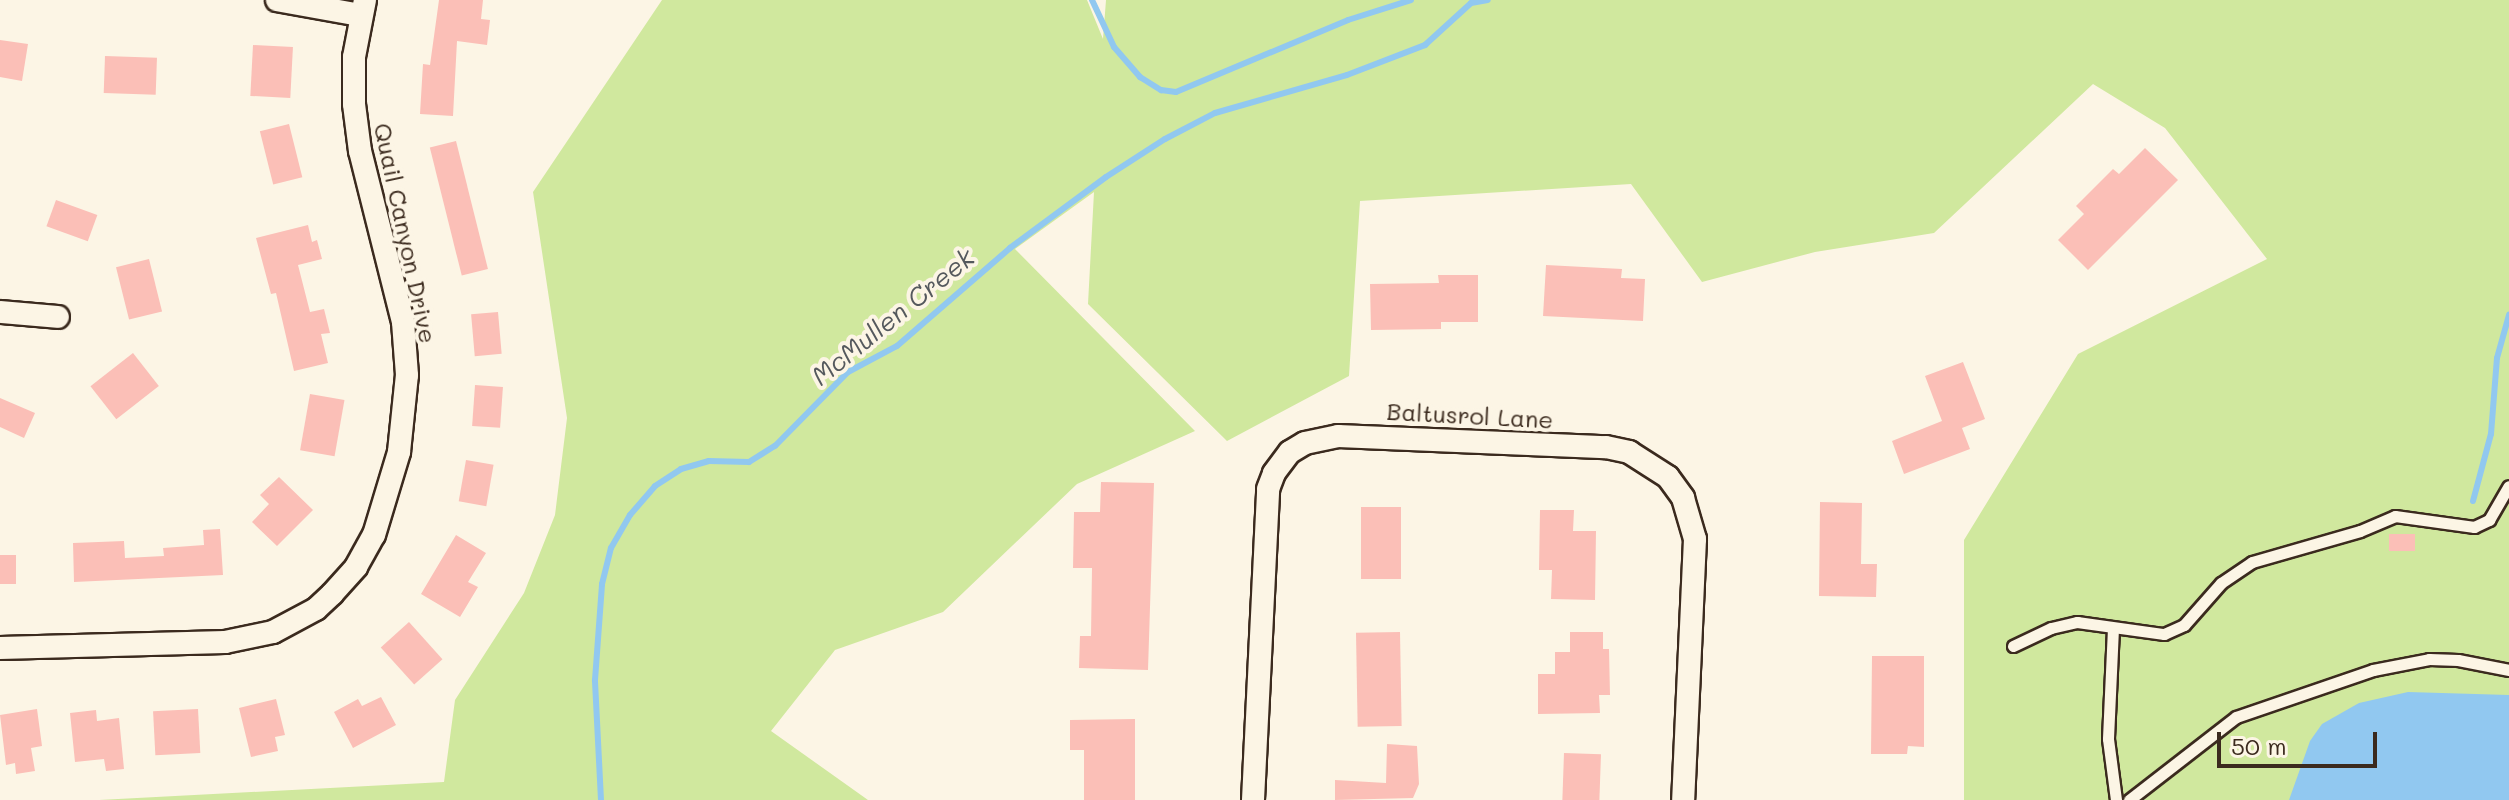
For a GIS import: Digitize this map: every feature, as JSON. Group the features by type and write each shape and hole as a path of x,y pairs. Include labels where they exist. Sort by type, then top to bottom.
{"street":[{"path":"277,0 362,8"},
{"name":"Quail Canyon Drive","path":"0,648 225,642 273,632 316,609 356,567 374,535 399,452 407,375 403,322 360,151 354,104 354,57 362,8"},
{"path":"0,312 58,317"},
{"name":"Baltusrol Lane","path":"1253,800 1268,489 1290,452 1305,443 1338,436 1606,447 1629,452 1668,477 1683,498 1695,539 1683,800"}],"lane":[{"path":"2013,646 2064,624 2092,623 2154,634 2177,629 2236,570 2395,516 2409,515 2465,528 2480,525 2497,510 2509,486"},
{"path":"2113,628 2108,739 2116,800"},
{"path":"2129,800 2236,717 2360,674 2402,662 2429,659 2458,660 2509,670"}],"green space":[{"path":"662,0 1087,0 1103,39 1106,0 2509,0 2509,800 1964,800 1964,540 2078,354 2267,259 2165,128 2093,84 1934,233 1815,252 1702,282 1631,184 1360,201 1349,376 1227,441 1088,304 1094,192 1015,249 1195,431 1077,484 943,612 835,650 771,731 868,800 99,800 444,782 455,700 524,593 555,515 567,418 533,192"}],"water":[{"path":"2408,692 2509,695 2509,800 2289,800 2310,741 2322,724 2359,703"}],"building":[{"path":"439,0 483,0 481,19 490,20 487,45 457,41 453,116 420,114 423,64 430,65"},
{"path":"0,40 28,44 22,81 0,77"},
{"path":"253,45 293,47 290,98 250,96"},
{"path":"105,56 157,58 156,95 104,93"},
{"path":"289,124 302,177 273,185 260,131"},
{"path":"456,141 488,269 462,276 430,148"},
{"path":"2145,148 2178,180 2088,270 2058,240 2084,214 2076,206 2113,169 2119,174"},
{"path":"56,200 97,215 88,241 46,226"},
{"path":"308,225 312,242 317,240 322,259 298,265 310,312 324,309 330,333 321,334 328,363 294,371 276,293 271,294 256,238"},
{"path":"149,259 162,311 129,320 116,267"},
{"path":"1546,265 1622,269 1621,278 1645,279 1643,321 1543,316"},
{"path":"1438,275 1478,275 1478,322 1441,322 1441,329 1371,330 1370,284 1439,283"},
{"path":"498,312 502,354 475,356 471,314"},
{"path":"133,353 159,386 116,419 90,386"},
{"path":"1963,362 1985,419 1962,428 1970,449 1904,474 1892,441 1942,421 1925,376"},
{"path":"475,385 503,387 500,428 472,426"},
{"path":"310,394 344,400 335,456 300,450"},
{"path":"0,398 35,413 24,438 0,427"},
{"path":"466,460 494,465 486,506 459,501"},
{"path":"279,477 313,510 277,546 252,522 269,504 260,495"},
{"path":"1101,482 1154,483 1148,670 1079,668 1080,636 1091,636 1092,568 1073,568 1074,512 1100,512"},
{"path":"1820,502 1862,503 1861,564 1877,564 1876,597 1819,596"},
{"path":"1361,507 1401,507 1401,579 1361,579"},
{"path":"1540,510 1574,510 1573,531 1596,531 1595,600 1551,599 1552,570 1539,570"},
{"path":"220,529 223,575 74,582 73,543 124,541 125,558 164,556 163,548 204,545 203,530"},
{"path":"2389,534 2415,534 2415,551 2389,551"},
{"path":"456,535 486,553 468,582 478,587 460,617 421,594"},
{"path":"0,555 16,555 16,584 0,584"},
{"path":"409,622 442,659 414,685 381,647"},
{"path":"1400,632 1402,726 1358,727 1356,633"},
{"path":"1570,632 1603,632 1603,649 1609,649 1610,695 1599,695 1600,713 1538,714 1538,674 1555,674 1555,652 1570,652"},
{"path":"1872,656 1924,656 1924,747 1908,746 1907,754 1871,754"},
{"path":"381,697 396,725 353,748 334,712 358,699 362,706"},
{"path":"276,699 285,735 275,737 278,751 251,757 239,708"},
{"path":"37,709 42,746 31,748 35,771 16,774 15,763 6,765 0,715"},
{"path":"198,709 200,753 155,755 153,711"},
{"path":"96,710 97,721 119,718 124,769 106,771 104,759 75,762 70,713"},
{"path":"1135,719 1135,800 1084,800 1084,750 1070,750 1070,720"},
{"path":"1387,744 1417,746 1419,784 1413,798 1335,800 1335,780 1386,783"},
{"path":"1564,753 1601,754 1599,800 1562,800"}],"waterway":[{"path":"1092,0 1114,47 1140,77 1161,90 1176,92 1348,20 1411,0"},
{"name":"McMullen Creek","path":"601,800 595,680 602,584 611,548 630,515 655,486 681,469 709,461 749,462 775,446 848,372 897,346 1010,248 1106,177 1165,139 1215,113 1347,75 1425,45 1471,3 1488,0"},
{"path":"2473,501 2491,434 2497,358 2509,315"}]}
